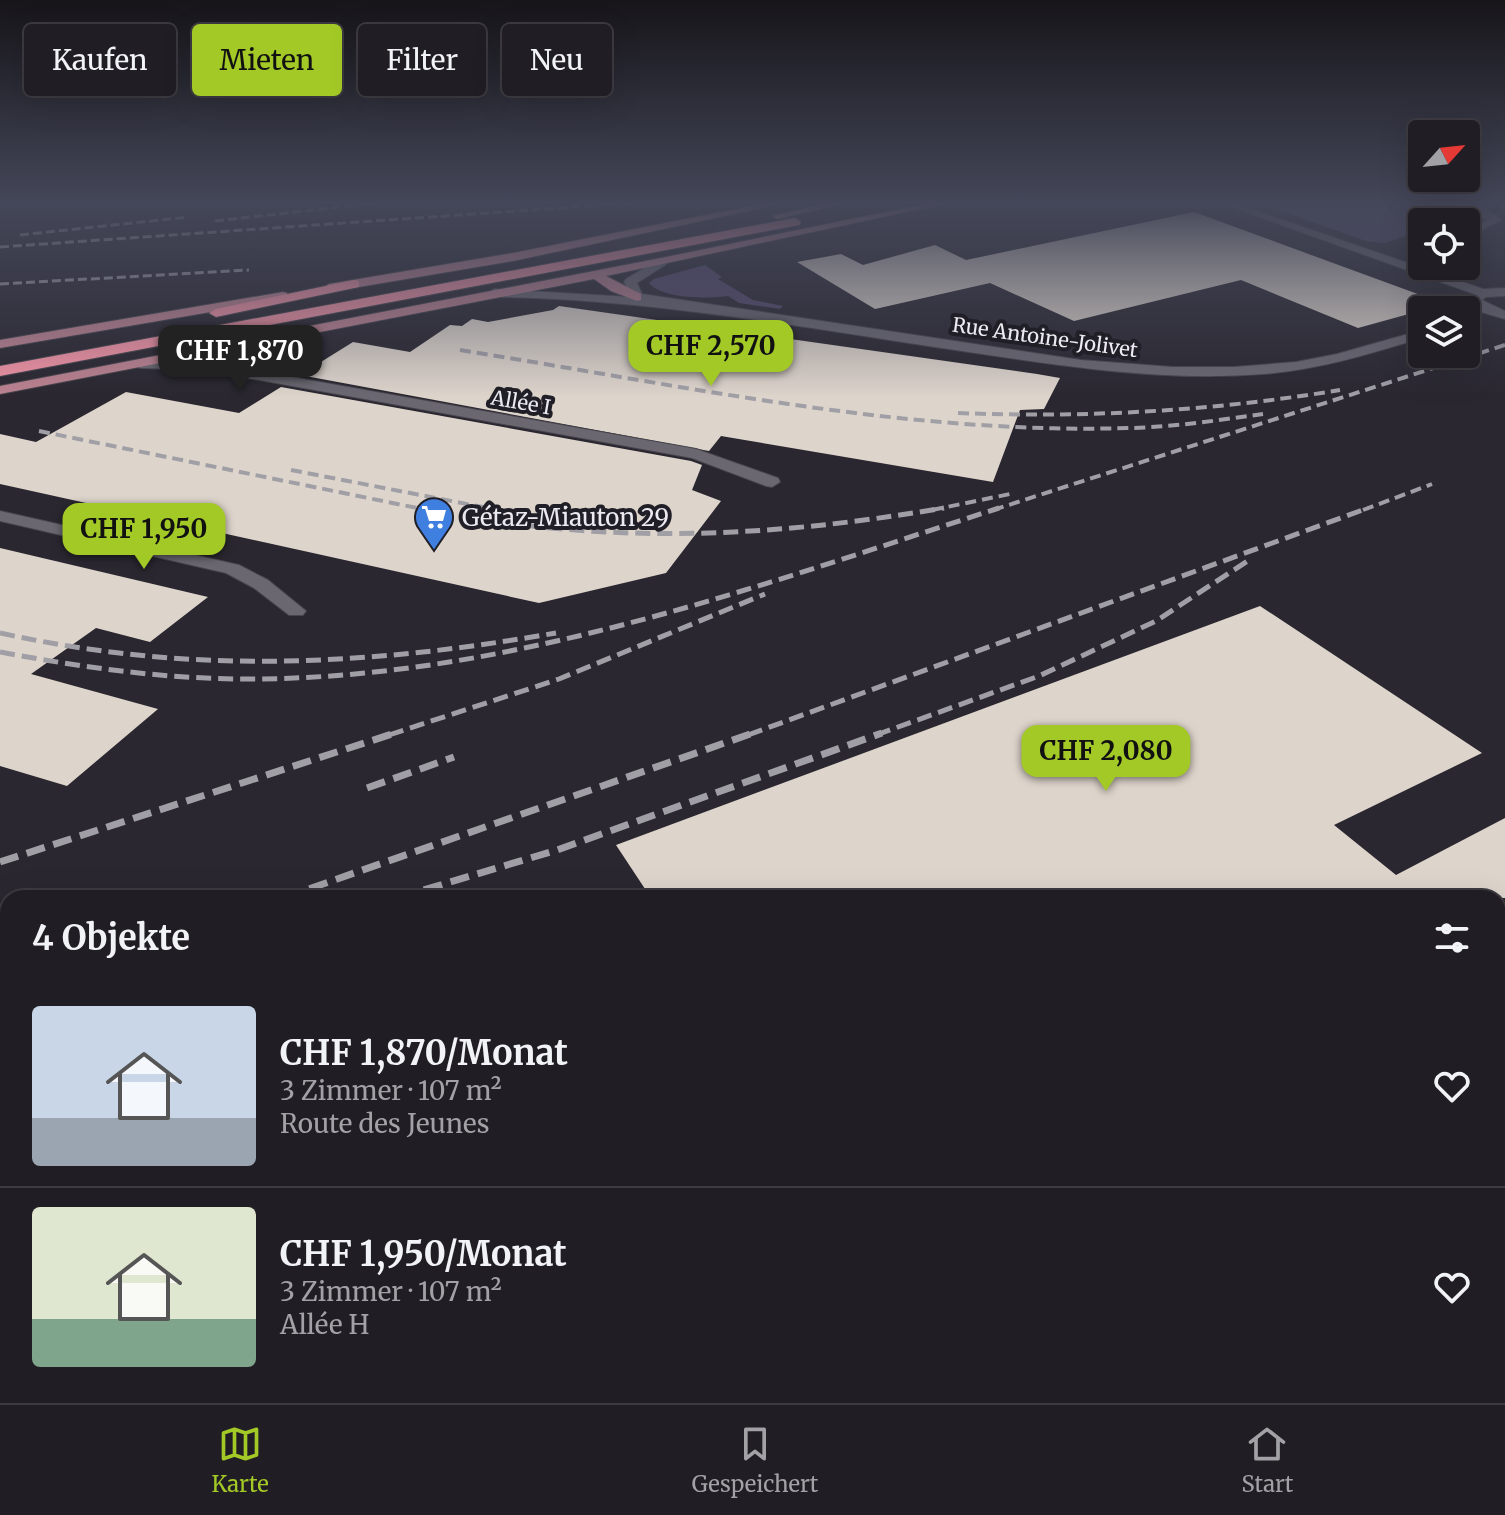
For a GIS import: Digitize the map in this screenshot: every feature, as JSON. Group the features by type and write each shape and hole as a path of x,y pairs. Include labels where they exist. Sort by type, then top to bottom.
{"highway":[{"path":"0,359 518,266"},
{"path":"0,372 541,266"},
{"path":"0,359 354,284"},
{"path":"0,372 269,336"}],"main road":[{"path":"0,344 457,266"},
{"path":"594,273 611,266"},
{"path":"0,390 634,266"},
{"path":"594,273 615,288 637,297"}],"street":[{"path":"637,297 630,287 631,280 654,266"},
{"path":"1408,266 1482,293 1505,292"},
{"name":"Rue Antoine-Jolivet","path":"494,293 553,294 660,303 1081,364 1194,373 1300,365 1408,338"},
{"path":"1482,293 1475,297 1476,303 1500,314"},
{"name":"Rue Antoine-Jolivet","path":"637,297 660,303"},
{"path":"1480,318 1500,314"},
{"path":"259,376 250,368 252,360 263,349 303,330"},
{"name":"Allée I","path":"140,364 176,365 259,376 696,454 772,482"},
{"path":"0,516 232,569 261,584 296,611"}],"shaded area":[{"path":"707,266 722,277 718,279 753,300 783,306 780,309 739,303 728,296 675,295 655,288 649,283 654,279"}],"building":[{"path":"804,266 1343,266 1423,296 1408,296 1408,314 1358,328 1241,280 1074,321 990,283 875,309"},
{"path":"559,306 1060,378 1044,409 1020,410 993,482 721,436 709,451 300,375 353,342 410,352 450,325 462,326 472,319 488,322 553,310"},
{"path":"281,387 691,461 702,465 692,490 721,501 666,573 539,603 0,484 0,434 36,442 126,392 239,413"},
{"path":"0,548 208,597 150,642 96,628 31,674 158,709 67,786 0,766"},
{"path":"1260,606 1482,753 1334,825 1396,875 1505,818 1505,890 646,890 616,845"}],"railway":[{"path":"0,284 249,270"},
{"path":"993,510 1505,345"},
{"path":"460,350 794,405 961,424 1130,428 1263,414"},
{"path":"958,413 1150,411 1245,403 1340,390"},
{"path":"39,431 418,508"},
{"path":"291,470 498,510"},
{"path":"1363,510 1432,484"},
{"path":"936,509 1015,493"},
{"path":"418,508 551,528 680,534 810,526 936,509"},
{"path":"418,508 427,510"},
{"path":"487,508 498,510"},
{"path":"936,509 944,508"},
{"path":"0,652 129,672 226,679 355,674 449,662 635,622 727,596 999,508"},
{"path":"748,735 1368,508"},
{"path":"932,510 936,509"},
{"path":"498,510 531,516"},
{"path":"876,735 1039,676 1156,621 1249,560"},
{"path":"389,735 559,679 765,594"},
{"path":"0,633 141,655 278,661 415,653 556,633"},
{"path":"0,862 395,733"},
{"path":"306,890 753,733"},
{"path":"424,890 557,850 882,733"},
{"path":"367,788 454,757"}],"place":[{"name":"Gétaz-Miauton 29","path":"434,551"}]}
